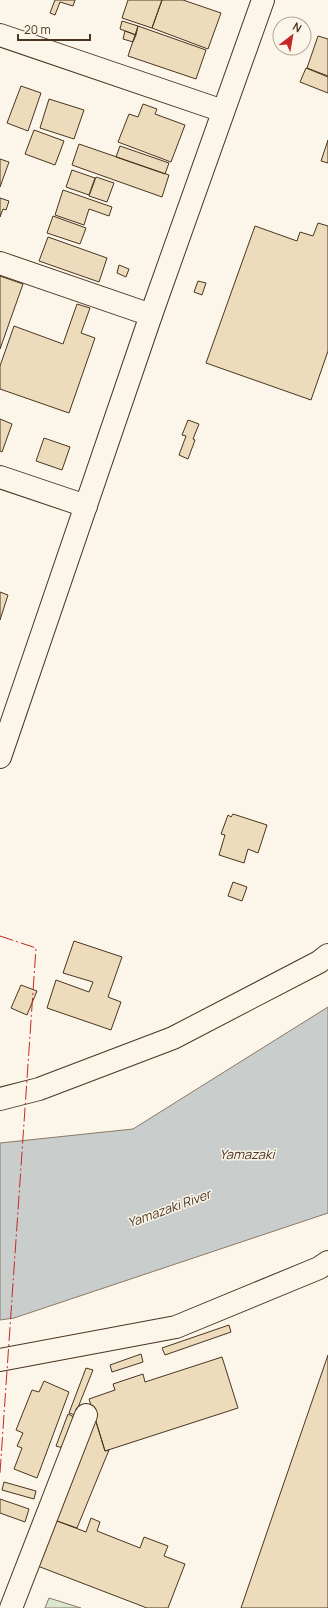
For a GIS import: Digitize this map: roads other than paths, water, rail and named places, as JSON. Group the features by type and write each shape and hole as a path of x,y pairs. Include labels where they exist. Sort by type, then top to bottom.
{"street":[{"path":"0,757 151,315 262,0"},
{"path":"0,35 223,111"},
{"path":"0,263 151,315"},
{"path":"0,477 86,506"},
{"path":"0,1099 38,1089 173,1038 328,956"},
{"path":"0,1360 176,1327 319,1268 328,1262"},
{"path":"11,1608 86,1415"}],"water":[{"name":"Yamazaki","path":"328,1007 328,1213 14,1318 0,1320 0,1143 133,1129"}],"water label":[{"name":"Yamazaki River","path":"169,1208"}]}
